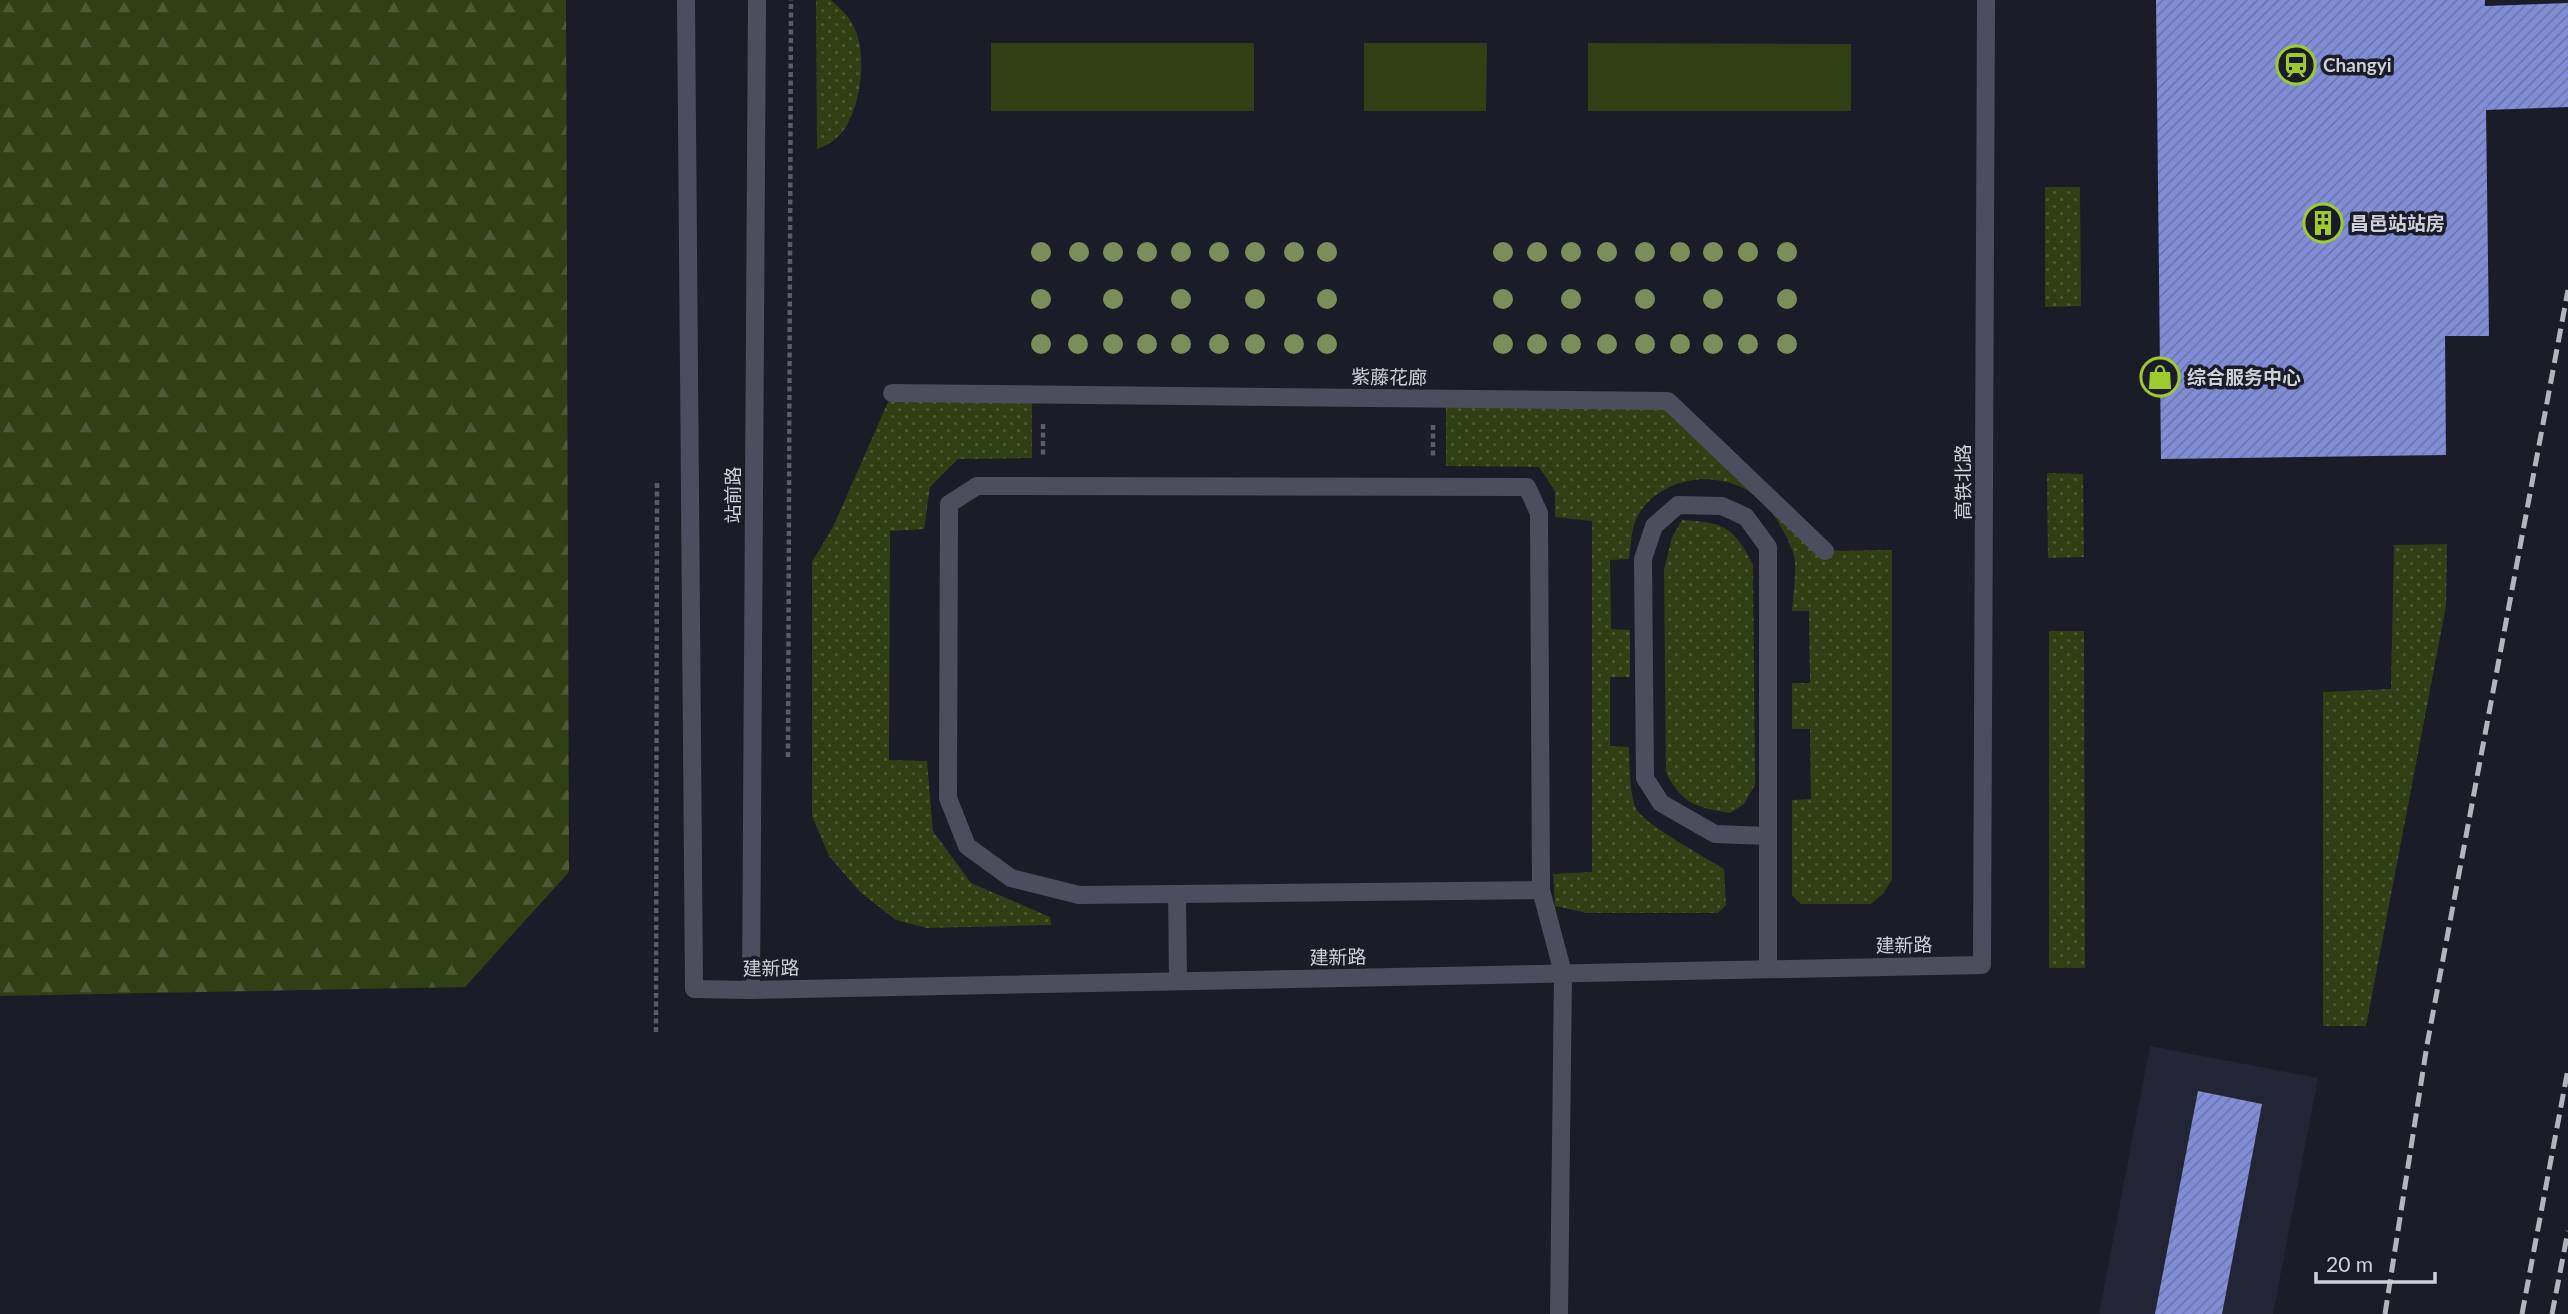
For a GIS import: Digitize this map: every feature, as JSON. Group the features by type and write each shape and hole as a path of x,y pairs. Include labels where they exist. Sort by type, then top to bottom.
{"street":[{"name":"建新路","path":"686,0 694,989 1982,965"},
{"name":"站前路","path":"751,990 757,0"},
{"name":"高铁北路","path":"1982,965 1986,0"},
{"name":"紫藤花廊","path":"892,393 1668,401 1825,551"},
{"path":"1541,890 1079,895 1011,878 967,846 948,798 949,504 977,486 1527,487 1539,513 1541,890 1563,973 1559,1314"},
{"path":"1768,836 1715,834 1661,803 1644,778 1643,559 1654,526 1678,505 1723,506 1746,517 1768,547 1768,836 1768,969"},
{"path":"1177,894 1178,981"}],"path":[{"path":"788,757 791,0"},
{"path":"1433,399 1433,467"},
{"path":"656,1032 657,474"}],"shaded area":[{"path":"2150,1046 2318,1078 2273,1314 2099,1314"}],"green space":[{"path":"0,0 566,0 569,872 465,987 0,996"},
{"path":"816,0 831,0 848,18 857,35 861,60 860,86 849,121 836,138 817,149"},
{"path":"991,43 1254,43 1254,111 991,111"},
{"path":"1364,43 1487,43 1486,111 1364,111"},
{"path":"1588,43 1851,44 1851,111 1588,111"},
{"path":"2045,187 2080,187 2081,306 2045,307"},
{"path":"892,393 1032,394 1032,458 958,459 930,487 924,529 890,531 889,760 927,761 933,831 971,883 1050,917 1051,925 926,928 896,920 860,892 829,856 812,816 812,562 833,527"},
{"path":"1446,399 1668,401 1825,551 1892,550 1892,879 1884,893 1871,904 1801,904 1792,895 1792,800 1811,799 1810,729 1792,729 1792,683 1810,683 1809,611 1792,611 1794,558 1783,530 1769,510 1744,488 1711,479 1677,484 1661,492 1648,503 1635,521 1629,559 1610,560 1611,629 1630,630 1630,677 1610,677 1610,746 1629,747 1632,792 1635,807 1640,814 1661,831 1724,869 1726,905 1718,913 1587,913 1555,906 1553,874 1592,872 1592,521 1555,517 1555,491 1539,467 1446,466"},
{"path":"2047,473 2083,474 2084,557 2048,558"},
{"path":"1682,520 1718,525 1726,529 1740,542 1753,565 1755,785 1744,804 1730,813 1709,809 1684,798 1666,772 1664,570 1672,537"},
{"path":"2447,544 2446,606 2366,1026 2323,1026 2323,692 2391,689 2394,545"},
{"path":"2049,631 2084,631 2085,968 2049,968"}],"building":[{"name":"昌邑站站房","path":"2156,0 2485,0 2485,6 2568,3 2568,107 2486,110 2489,336 2445,336 2446,455 2161,459"},
{"path":"2198,1091 2262,1104 2222,1314 2155,1314"}],"railway":[{"path":"2385,1314 2427,1045 2568,290"},
{"path":"2522,1314 2568,1069"},
{"path":"2552,1314 2568,1231"}],"place":[{"name":"Changyi","path":"2296,65"},
{"name":"昌邑站站房","path":"2323,223"},
{"name":"综合服务中心","path":"2160,377"}]}
